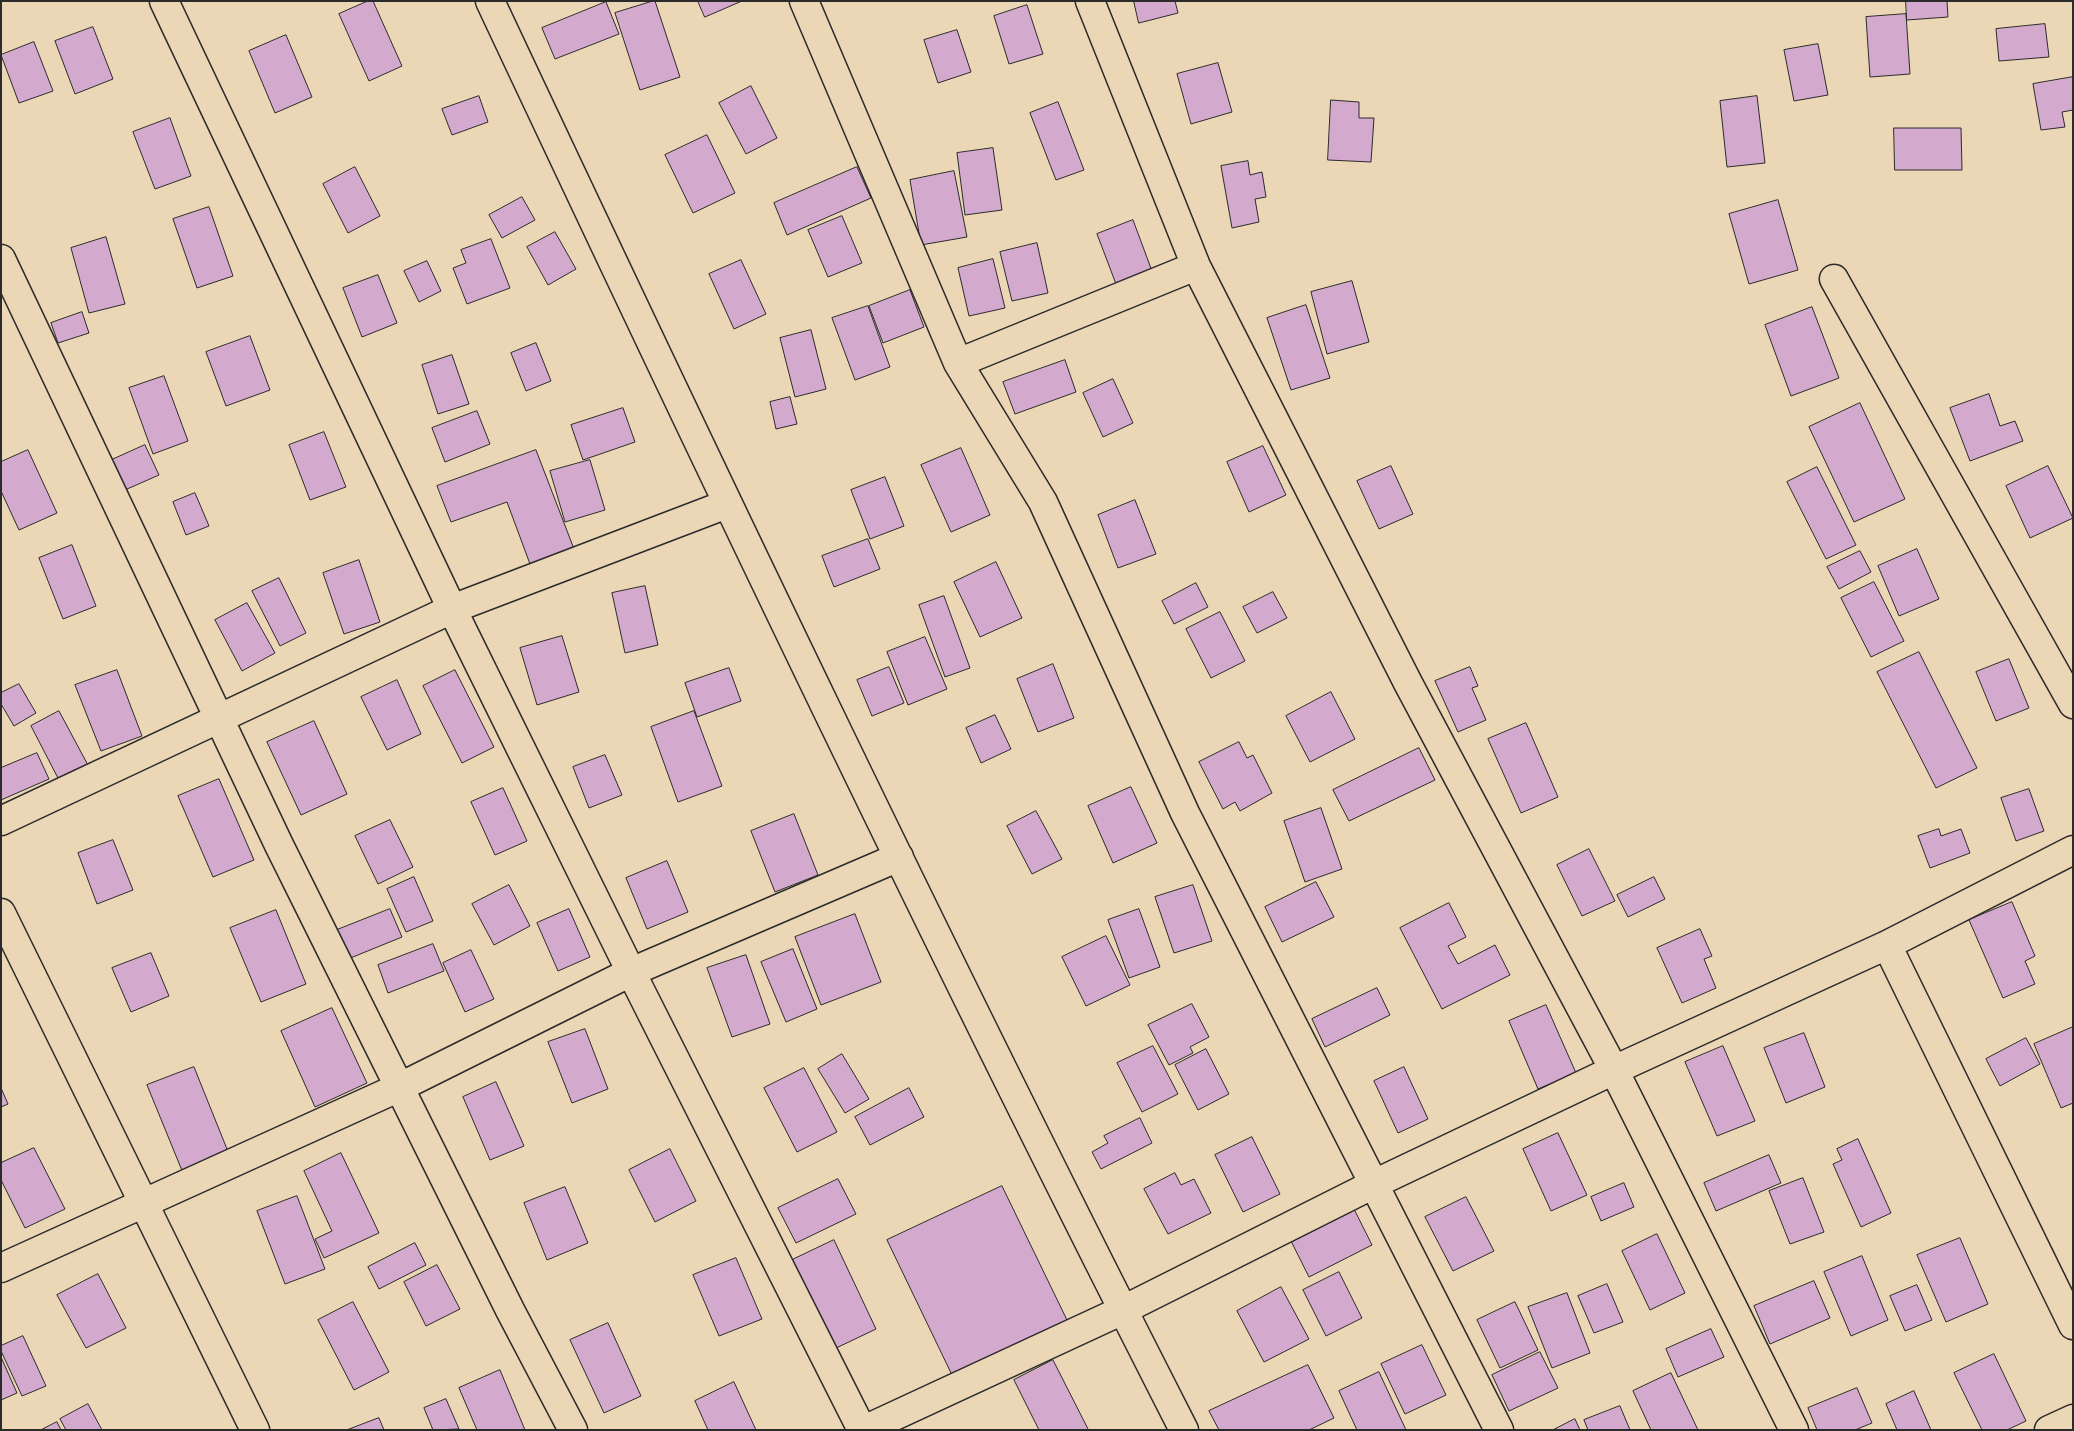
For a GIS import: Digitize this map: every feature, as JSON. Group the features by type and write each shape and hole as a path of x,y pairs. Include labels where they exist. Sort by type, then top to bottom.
{"street":[{"path":"164,1 452,609 631,972 863,1430 1123,1310 1374,1184 1614,1070 1887,945 2073,850"},
{"path":"490,1 727,504 899,857 1184,1430"},
{"path":"804,1 958,363 1043,502 1185,813 1498,1430"},
{"path":"1090,1 1196,266 1408,683 1614,1070 1794,1430"},
{"path":"1,259 218,720 505,1301 573,1430"},
{"path":"958,363 1196,266"},
{"path":"1834,279 2073,704"},
{"path":"1,821 452,609 727,504"},
{"path":"1,1268 400,1087 631,972 899,857"},
{"path":"1,913 255,1430"},
{"path":"1887,945 2073,1325"},
{"path":"2049,1430 2073,1419"}],"building":[{"path":"368,1 373,1 402,66 369,81 339,14"},
{"path":"655,1 680,77 640,90 615,13"},
{"path":"698,1 742,1 705,17"},
{"path":"1134,1 1175,1 1178,13 1139,23"},
{"path":"1906,1 1947,1 1948,17 1907,20"},
{"path":"606,2 619,34 555,59 542,28"},
{"path":"1027,5 1043,54 1009,64 994,16"},
{"path":"1906,14 1910,74 1870,77 1866,17"},
{"path":"2045,24 2049,57 1999,61 1996,29"},
{"path":"93,27 113,79 75,94 55,41"},
{"path":"957,30 971,72 938,83 924,40"},
{"path":"286,35 312,97 275,113 249,51"},
{"path":"34,42 53,91 19,103 1,55"},
{"path":"1818,44 1828,95 1794,101 1784,50"},
{"path":"1218,63 1232,112 1191,124 1177,74"},
{"path":"2073,77 2073,110 2062,112 2065,127 2041,130 2033,84"},
{"path":"751,86 777,138 746,154 719,103"},
{"path":"479,96 488,122 452,135 442,109"},
{"path":"1757,96 1765,163 1727,167 1720,101"},
{"path":"1331,100 1359,102 1359,118 1374,118 1371,162 1328,160"},
{"path":"1058,102 1084,170 1056,180 1030,113"},
{"path":"170,118 191,176 155,189 133,132"},
{"path":"1894,128 1961,128 1962,170 1895,170"},
{"path":"707,135 735,193 693,213 665,155"},
{"path":"993,148 1002,210 965,215 957,153"},
{"path":"1248,161 1250,175 1262,172 1266,197 1255,199 1259,222 1232,228 1221,166"},
{"path":"355,167 380,216 348,233 323,184"},
{"path":"857,167 871,198 787,235 774,203"},
{"path":"954,171 967,237 921,245 910,180"},
{"path":"522,197 535,220 502,238 489,215"},
{"path":"1778,200 1798,270 1749,284 1729,214"},
{"path":"209,207 233,276 197,288 173,219"},
{"path":"842,216 862,263 828,277 808,230"},
{"path":"1133,220 1152,271 1116,284 1097,234"},
{"path":"555,232 576,269 548,285 527,247"},
{"path":"106,237 125,304 89,313 71,248"},
{"path":"491,239 510,288 467,304 453,268 466,263 461,250"},
{"path":"1037,243 1048,293 1012,301 1000,252"},
{"path":"993,259 1005,308 969,316 958,268"},
{"path":"741,260 766,314 734,329 709,274"},
{"path":"427,261 441,291 419,302 404,271"},
{"path":"378,275 397,323 362,337 343,288"},
{"path":"1352,281 1369,342 1327,354 1311,292"},
{"path":"910,290 924,327 883,343 869,306"},
{"path":"1306,305 1330,378 1291,390 1267,318"},
{"path":"868,306 890,367 855,380 832,318"},
{"path":"1812,307 1839,378 1791,396 1765,325"},
{"path":"82,312 89,333 58,343 51,323"},
{"path":"811,330 826,389 795,397 780,338"},
{"path":"250,336 270,390 226,406 206,352"},
{"path":"536,343 551,381 526,391 511,353"},
{"path":"452,355 469,404 438,414 422,365"},
{"path":"1065,360 1076,392 1015,414 1003,382"},
{"path":"164,376 188,441 153,454 129,388"},
{"path":"1113,379 1133,423 1103,437 1083,393"},
{"path":"1989,394 2000,426 2015,421 2023,441 1970,461 1950,408"},
{"path":"790,397 797,424 776,429 770,402"},
{"path":"1860,403 1905,499 1854,522 1809,427"},
{"path":"623,408 635,442 583,460 571,425"},
{"path":"477,411 490,444 445,462 432,428"},
{"path":"324,432 346,487 310,500 289,445"},
{"path":"145,445 159,475 118,493 105,463"},
{"path":"1263,446 1286,495 1249,512 1227,462"},
{"path":"961,448 990,515 951,532 921,465"},
{"path":"28,450 57,513 19,530 1,491 1,462"},
{"path":"536,450 574,549 530,564 507,502 451,522 437,486"},
{"path":"590,460 605,510 565,522 550,471"},
{"path":"1391,466 1413,514 1379,529 1357,481"},
{"path":"2048,466 2073,518 2030,538 2006,486"},
{"path":"1817,467 1856,545 1826,559 1787,482"},
{"path":"885,477 904,526 870,539 851,490"},
{"path":"195,493 209,526 186,535 173,502"},
{"path":"1135,500 1156,554 1118,568 1098,515"},
{"path":"868,539 880,569 834,587 822,556"},
{"path":"72,545 96,606 63,619 39,558"},
{"path":"1917,549 1939,599 1899,616 1878,566"},
{"path":"1860,551 1871,572 1839,589 1827,567"},
{"path":"359,560 380,622 344,634 323,573"},
{"path":"996,562 1022,618 980,637 954,582"},
{"path":"279,578 306,633 280,646 252,591"},
{"path":"1874,582 1904,641 1871,657 1841,598"},
{"path":"1196,583 1208,607 1174,624 1162,601"},
{"path":"645,586 658,645 625,653 612,593"},
{"path":"1273,592 1287,618 1257,633 1243,607"},
{"path":"944,596 970,668 945,677 919,605"},
{"path":"247,603 275,653 242,671 215,620"},
{"path":"1220,612 1245,661 1211,678 1186,629"},
{"path":"562,636 579,692 537,705 520,648"},
{"path":"925,637 947,689 908,705 887,652"},
{"path":"1919,652 1977,768 1936,788 1877,672"},
{"path":"2009,659 2029,708 1996,721 1976,672"},
{"path":"1053,664 1074,718 1038,732 1017,679"},
{"path":"889,667 904,703 872,716 857,680"},
{"path":"1470,667 1478,686 1472,688 1486,720 1458,732 1435,681"},
{"path":"729,668 741,701 697,717 685,683"},
{"path":"117,670 142,736 101,751 75,685"},
{"path":"455,670 494,747 462,763 423,686"},
{"path":"397,680 421,734 387,750 361,697"},
{"path":"19,684 36,713 14,726 1,704 1,693"},
{"path":"1331,692 1355,739 1310,762 1286,716"},
{"path":"59,711 89,767 60,782 31,726"},
{"path":"694,711 722,786 678,802 651,727"},
{"path":"995,715 1011,749 981,763 966,728"},
{"path":"314,721 347,794 301,815 267,742"},
{"path":"1526,723 1558,797 1521,813 1488,739"},
{"path":"1239,742 1247,758 1253,755 1272,793 1240,811 1235,802 1223,809 1199,762"},
{"path":"1419,748 1435,780 1349,821 1333,790"},
{"path":"37,753 49,779 1,800 1,768"},
{"path":"605,755 622,795 589,808 573,767"},
{"path":"219,779 254,860 213,877 178,796"},
{"path":"1131,787 1157,843 1113,863 1088,806"},
{"path":"503,788 527,841 495,855 471,802"},
{"path":"2029,789 2044,831 2016,841 2001,798"},
{"path":"1321,808 1342,869 1305,882 1284,821"},
{"path":"1036,811 1062,859 1032,874 1007,826"},
{"path":"794,814 818,875 775,892 751,831"},
{"path":"390,820 413,867 378,884 355,836"},
{"path":"1939,829 1941,836 1961,829 1970,853 1930,868 1918,836"},
{"path":"113,840 133,890 97,904 78,853"},
{"path":"1589,849 1615,901 1582,916 1557,865"},
{"path":"667,861 688,912 647,929 626,878"},
{"path":"414,877 433,921 406,932 387,889"},
{"path":"1654,877 1665,899 1628,917 1617,895"},
{"path":"1316,882 1334,917 1282,942 1265,907"},
{"path":"509,885 530,926 494,945 472,904"},
{"path":"1193,885 1212,941 1174,953 1155,897"},
{"path":"2012,902 2035,956 2025,961 2035,984 2003,998 1969,920"},
{"path":"1449,903 1466,937 1448,946 1458,964 1495,945 1510,975 1442,1009 1400,928"},
{"path":"390,909 402,937 348,959 337,930"},
{"path":"569,909 590,957 558,971 537,923"},
{"path":"1139,909 1160,967 1129,978 1108,920"},
{"path":"276,910 306,984 261,1002 230,928"},
{"path":"855,914 881,982 821,1005 795,937"},
{"path":"1700,929 1712,956 1704,959 1716,988 1682,1003 1657,948"},
{"path":"1106,936 1130,985 1086,1006 1062,957"},
{"path":"433,944 444,971 388,993 378,965"},
{"path":"793,949 817,1009 786,1022 761,962"},
{"path":"471,950 494,999 465,1012 443,963"},
{"path":"151,953 169,996 131,1012 112,968"},
{"path":"746,955 770,1024 732,1037 707,968"},
{"path":"1377,988 1390,1015 1325,1047 1312,1019"},
{"path":"1192,1004 1209,1037 1190,1047 1193,1053 1169,1065 1148,1025"},
{"path":"1546,1005 1576,1073 1538,1089 1509,1021"},
{"path":"332,1008 367,1083 315,1107 281,1031"},
{"path":"2073,1027 2073,1103 2061,1108 2034,1044"},
{"path":"585,1029 608,1089 572,1103 548,1042"},
{"path":"1804,1033 1825,1087 1786,1103 1764,1048"},
{"path":"2026,1038 2040,1064 2000,1086 1986,1059"},
{"path":"1153,1046 1178,1094 1142,1112 1117,1063"},
{"path":"1723,1046 1755,1121 1717,1136 1685,1062"},
{"path":"1206,1049 1229,1094 1198,1110 1175,1065"},
{"path":"842,1054 869,1099 845,1113 818,1069"},
{"path":"194,1067 229,1154 183,1173 147,1085"},
{"path":"1404,1067 1428,1119 1398,1133 1374,1081"},
{"path":"804,1068 837,1132 797,1152 764,1088"},
{"path":"496,1082 524,1146 490,1160 463,1097"},
{"path":"1,1088 8,1104 1,1107"},
{"path":"909,1088 924,1117 870,1145 855,1117"},
{"path":"1140,1118 1152,1143 1101,1169 1092,1152 1108,1143 1104,1136"},
{"path":"1558,1133 1587,1195 1551,1211 1523,1149"},
{"path":"1252,1137 1280,1194 1243,1212 1215,1155"},
{"path":"1858,1139 1891,1213 1861,1227 1833,1164 1842,1160 1837,1149"},
{"path":"34,1148 65,1209 25,1228 1,1180 1,1163"},
{"path":"670,1149 696,1201 655,1222 629,1170"},
{"path":"341,1153 379,1233 324,1258 315,1239 332,1231 304,1171"},
{"path":"1769,1155 1781,1183 1716,1211 1704,1183"},
{"path":"1175,1173 1181,1185 1194,1179 1211,1213 1168,1234 1144,1189"},
{"path":"1803,1178 1824,1232 1790,1244 1769,1191"},
{"path":"838,1179 856,1214 796,1243 778,1208"},
{"path":"1624,1183 1634,1207 1601,1221 1591,1197"},
{"path":"1002,1186 1067,1320 952,1375 887,1240"},
{"path":"565,1187 588,1243 547,1260 524,1203"},
{"path":"297,1196 325,1269 285,1284 257,1211"},
{"path":"1466,1197 1494,1251 1453,1271 1425,1217"},
{"path":"1354,1209 1372,1245 1309,1277 1291,1241"},
{"path":"1657,1234 1685,1293 1650,1310 1622,1251"},
{"path":"1960,1238 1988,1304 1946,1322 1917,1255"},
{"path":"834,1240 876,1329 832,1350 790,1261"},
{"path":"415,1243 426,1265 379,1289 368,1267"},
{"path":"1862,1256 1888,1320 1851,1336 1824,1272"},
{"path":"736,1258 762,1319 719,1336 693,1275"},
{"path":"437,1265 460,1309 426,1326 404,1282"},
{"path":"1339,1272 1362,1318 1326,1336 1303,1290"},
{"path":"98,1274 126,1328 86,1348 57,1295"},
{"path":"1814,1281 1830,1318 1770,1344 1754,1306"},
{"path":"1607,1284 1623,1322 1594,1333 1578,1296"},
{"path":"1917,1285 1932,1320 1905,1331 1890,1296"},
{"path":"1281,1287 1309,1339 1264,1362 1237,1311"},
{"path":"1567,1293 1590,1353 1552,1368 1528,1307"},
{"path":"353,1302 389,1372 354,1390 318,1320"},
{"path":"1515,1302 1538,1350 1500,1368 1477,1320"},
{"path":"608,1323 641,1396 604,1413 570,1340"},
{"path":"1711,1329 1724,1357 1678,1377 1666,1349"},
{"path":"23,1336 46,1386 22,1396 1,1351 1,1346"},
{"path":"1422,1345 1446,1395 1405,1414 1381,1364"},
{"path":"1540,1352 1558,1388 1509,1411 1492,1375"},
{"path":"1994,1354 2026,1421 2007,1430 1982,1430 1954,1373"},
{"path":"1,1357 17,1393 1,1400"},
{"path":"1053,1360 1087,1430 1039,1430 1014,1380"},
{"path":"1308,1365 1334,1418 1309,1430 1219,1430 1209,1411"},
{"path":"500,1370 525,1430 477,1430 459,1388"},
{"path":"1379,1372 1406,1430 1357,1430 1339,1391"},
{"path":"1671,1373 1698,1430 1651,1430 1633,1391"},
{"path":"734,1382 756,1430 708,1430 695,1401"},
{"path":"1857,1388 1872,1423 1855,1430 1817,1430 1808,1408"},
{"path":"1914,1391 1931,1430 1897,1430 1886,1404"},
{"path":"446,1399 459,1429 433,1430 424,1408"},
{"path":"88,1404 102,1430 66,1430 60,1419"},
{"path":"1620,1406 1630,1430 1588,1430 1584,1420"},
{"path":"379,1418 384,1430 347,1430"},
{"path":"1575,1419 1580,1430 1553,1430"},
{"path":"57,1422 61,1430 41,1430"}]}
